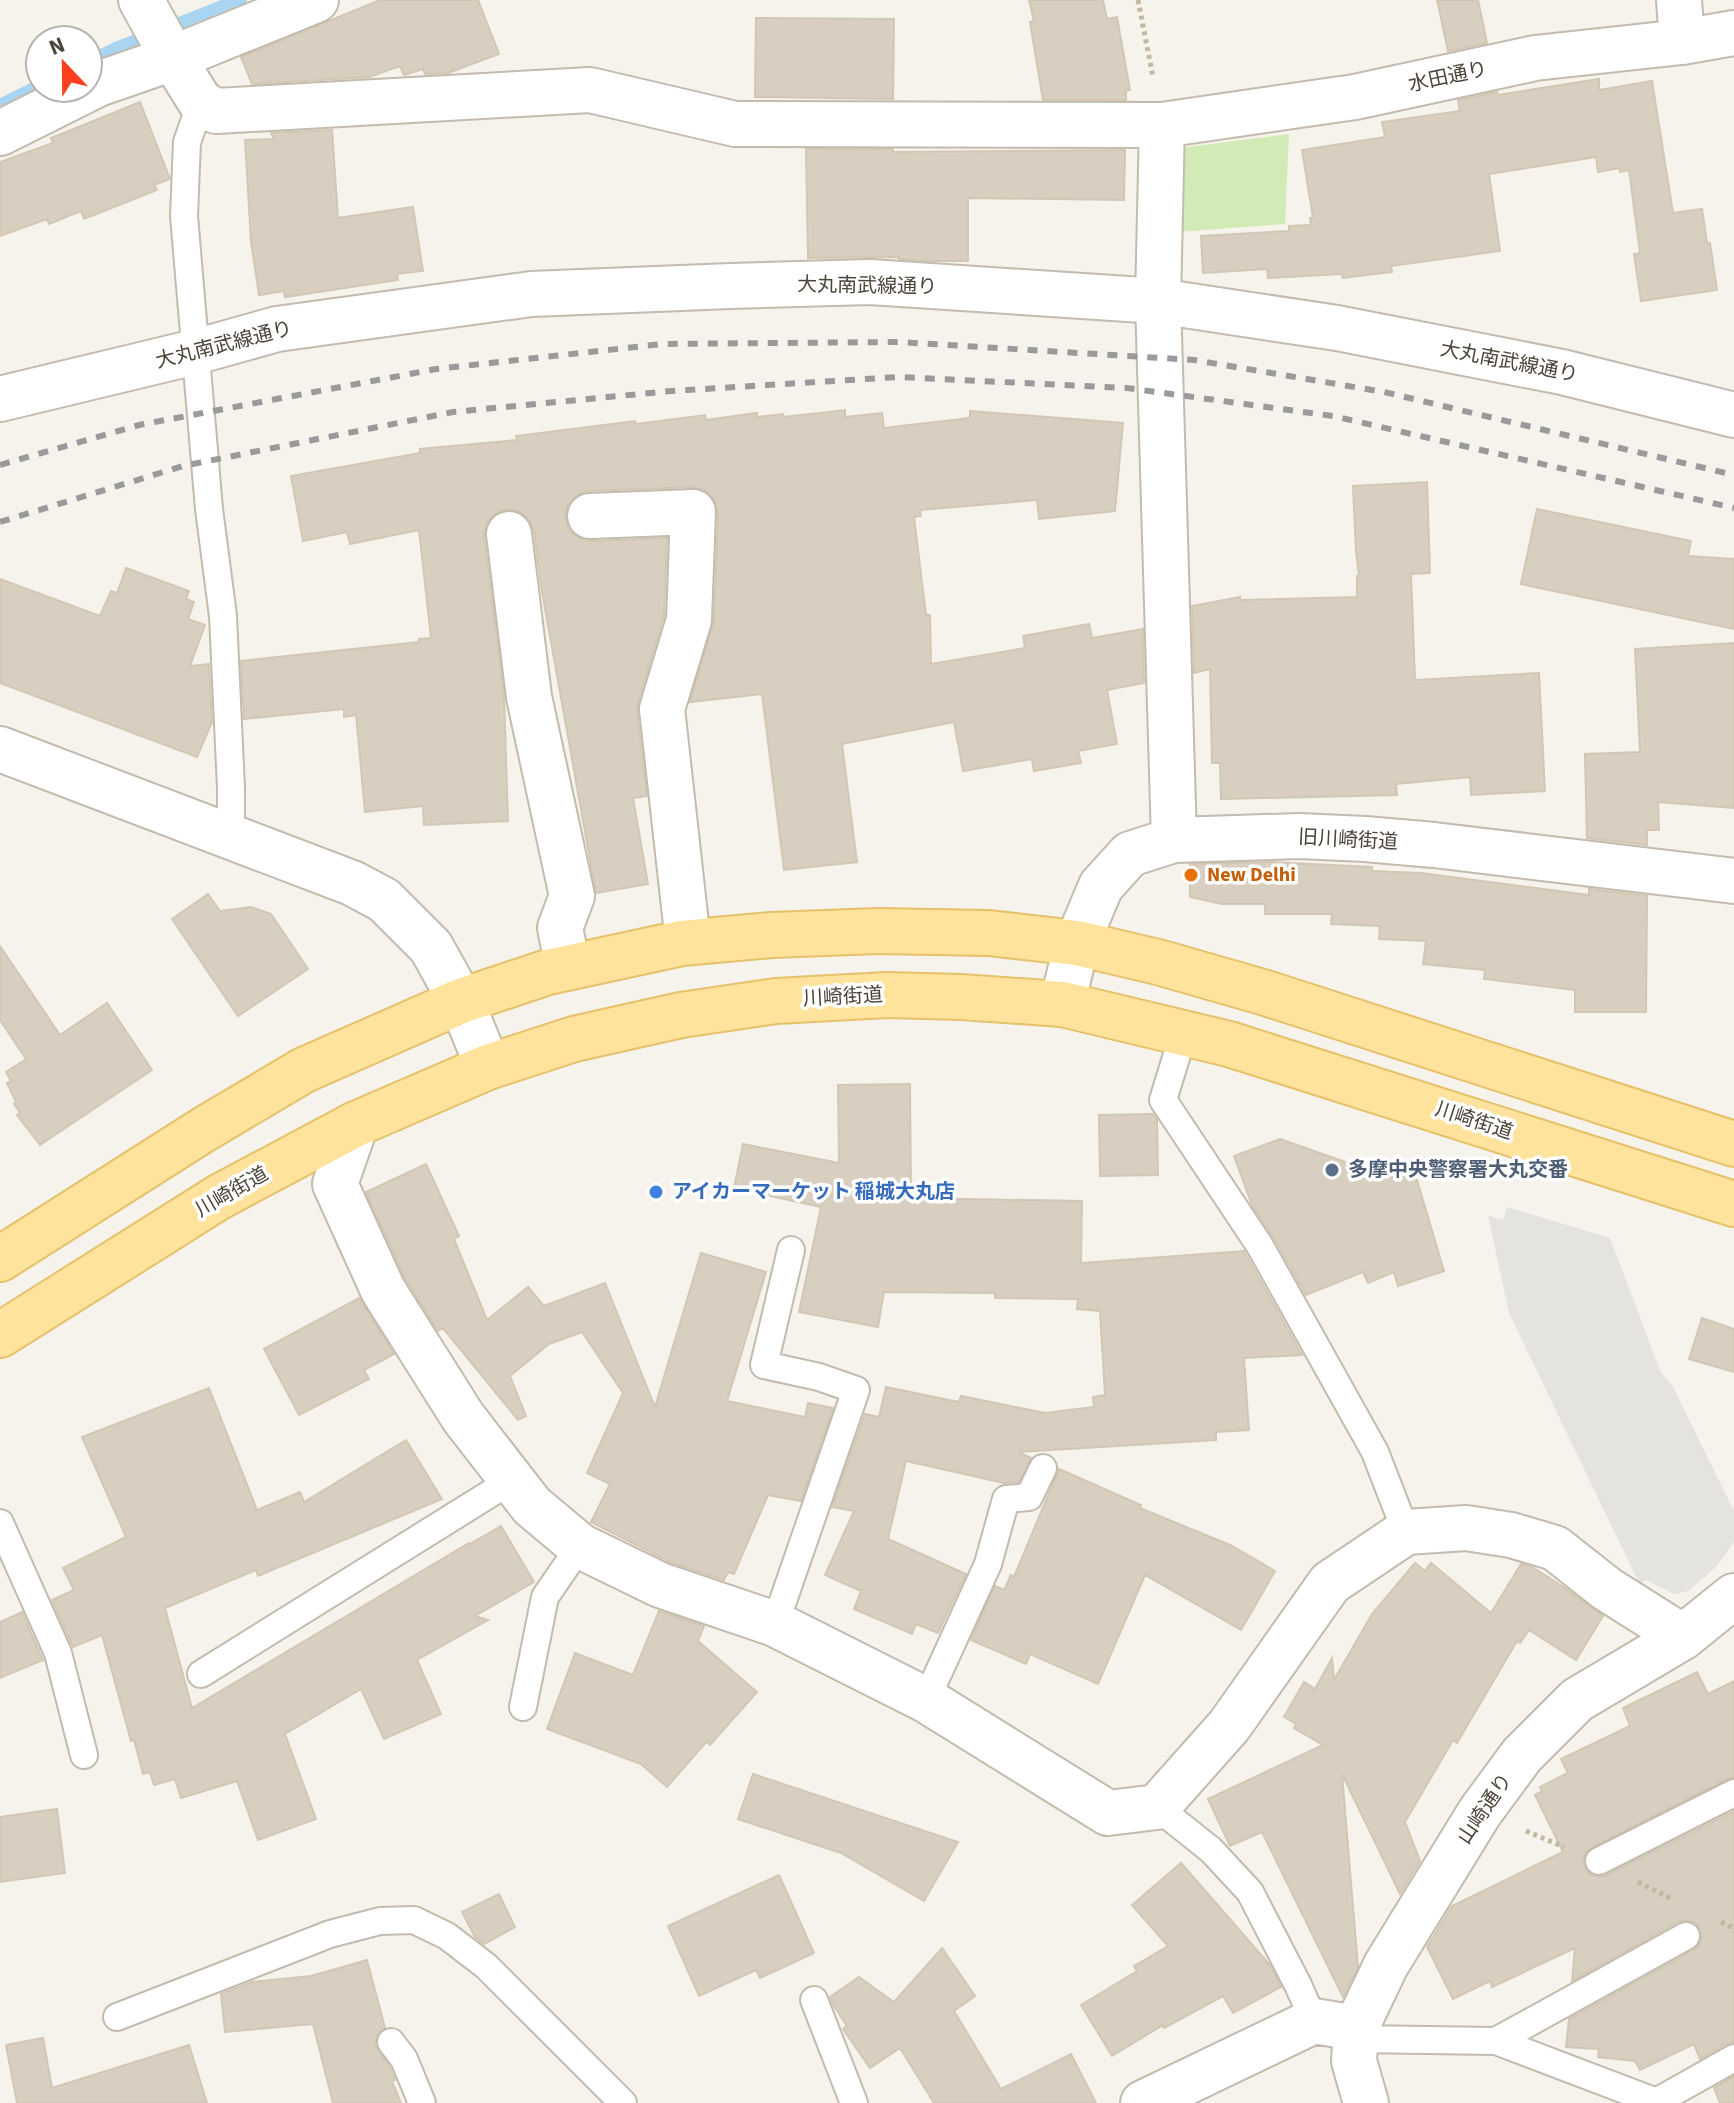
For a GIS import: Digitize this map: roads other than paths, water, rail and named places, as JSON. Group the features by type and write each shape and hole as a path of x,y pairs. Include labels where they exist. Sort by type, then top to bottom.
{"main road":[{"path":"0,1259 304,1070 461,1001 568,967 688,942 772,935 878,931 989,933 1077,943 1266,993 1734,1144"},
{"name":"川崎街道","path":"0,1335 219,1197 356,1124 488,1067 574,1039 681,1015 776,1001 887,995 1062,1004 1244,1048 1734,1204"}],"street":[{"path":"0,133 98,84 170,53 316,0"},
{"path":"142,2 201,103"},
{"name":"水田通り","path":"201,103 216,111 590,90 735,124 1162,125 1355,97 1535,58 1680,21 1734,33"},
{"path":"1162,125 1158,301 1174,840"},
{"name":"大丸南武線通り","path":"0,399 277,329 531,294 870,282 1158,301 1337,328 1547,369 1734,415"},
{"path":"590,516 693,512 689,620 662,709 688,942"},
{"path":"509,534 529,697 572,896 560,928 568,967"},
{"path":"0,749 352,883 384,900 431,947 461,1001 488,1067"},
{"name":"旧川崎街道","path":"1062,1004 1077,943 1101,886 1130,854 1174,840 1299,836 1365,839 1734,881"},
{"path":"356,1124 335,1184 383,1290 463,1417 532,1506 580,1546 660,1585 775,1624 926,1700 1108,1813 1157,1807 1229,1726 1330,1583 1406,1532 1466,1528 1511,1535 1555,1548 1607,1589 1683,1637"},
{"name":"山崎通り","path":"1366,2103 1342,2029 1386,1965 1480,1812 1522,1755 1577,1700 1683,1637 1734,1596"},
{"path":"1143,2103 1342,2029"}],"lane":[{"path":"201,103 187,142 184,216 209,509 223,616 231,838"},
{"path":"1184,1032 1163,1100 1268,1260 1375,1452 1406,1532"},
{"path":"775,1624 856,1390 819,1377 764,1365 791,1250"},
{"path":"926,1700 988,1564 1006,1499 1029,1497 1043,1468"},
{"path":"201,1674 512,1480"},
{"path":"0,1523 58,1653 84,1755"},
{"path":"523,1707 545,1597 580,1546"},
{"path":"1599,1861 1734,1793"},
{"path":"1157,1807 1211,1850 1250,1892 1298,1985 1342,2029 1496,2041 1658,2102 1734,2058"},
{"path":"117,2017 330,1934 380,1921 414,1920 447,1936 486,1966 623,2103"},
{"path":"1496,2041 1686,1936"},
{"path":"814,2000 854,2103"},
{"path":"391,2042 404,2059 422,2103"}],"waterway":[{"path":"104,55 240,0"},
{"path":"0,106 24,94"}],"railway":[{"path":"0,465 139,425 436,369 662,344 899,342 1194,360 1384,392 1734,475"},
{"path":"0,522 183,466 453,412 671,391 898,377 1127,388 1333,416 1734,508"}],"place":[{"name":"New Delhi","path":"1191,875"},
{"name":"多摩中央警察署大丸交番","path":"1332,1170"},
{"name":"アイカーマーケット 稲城大丸店","path":"656,1192"}]}
